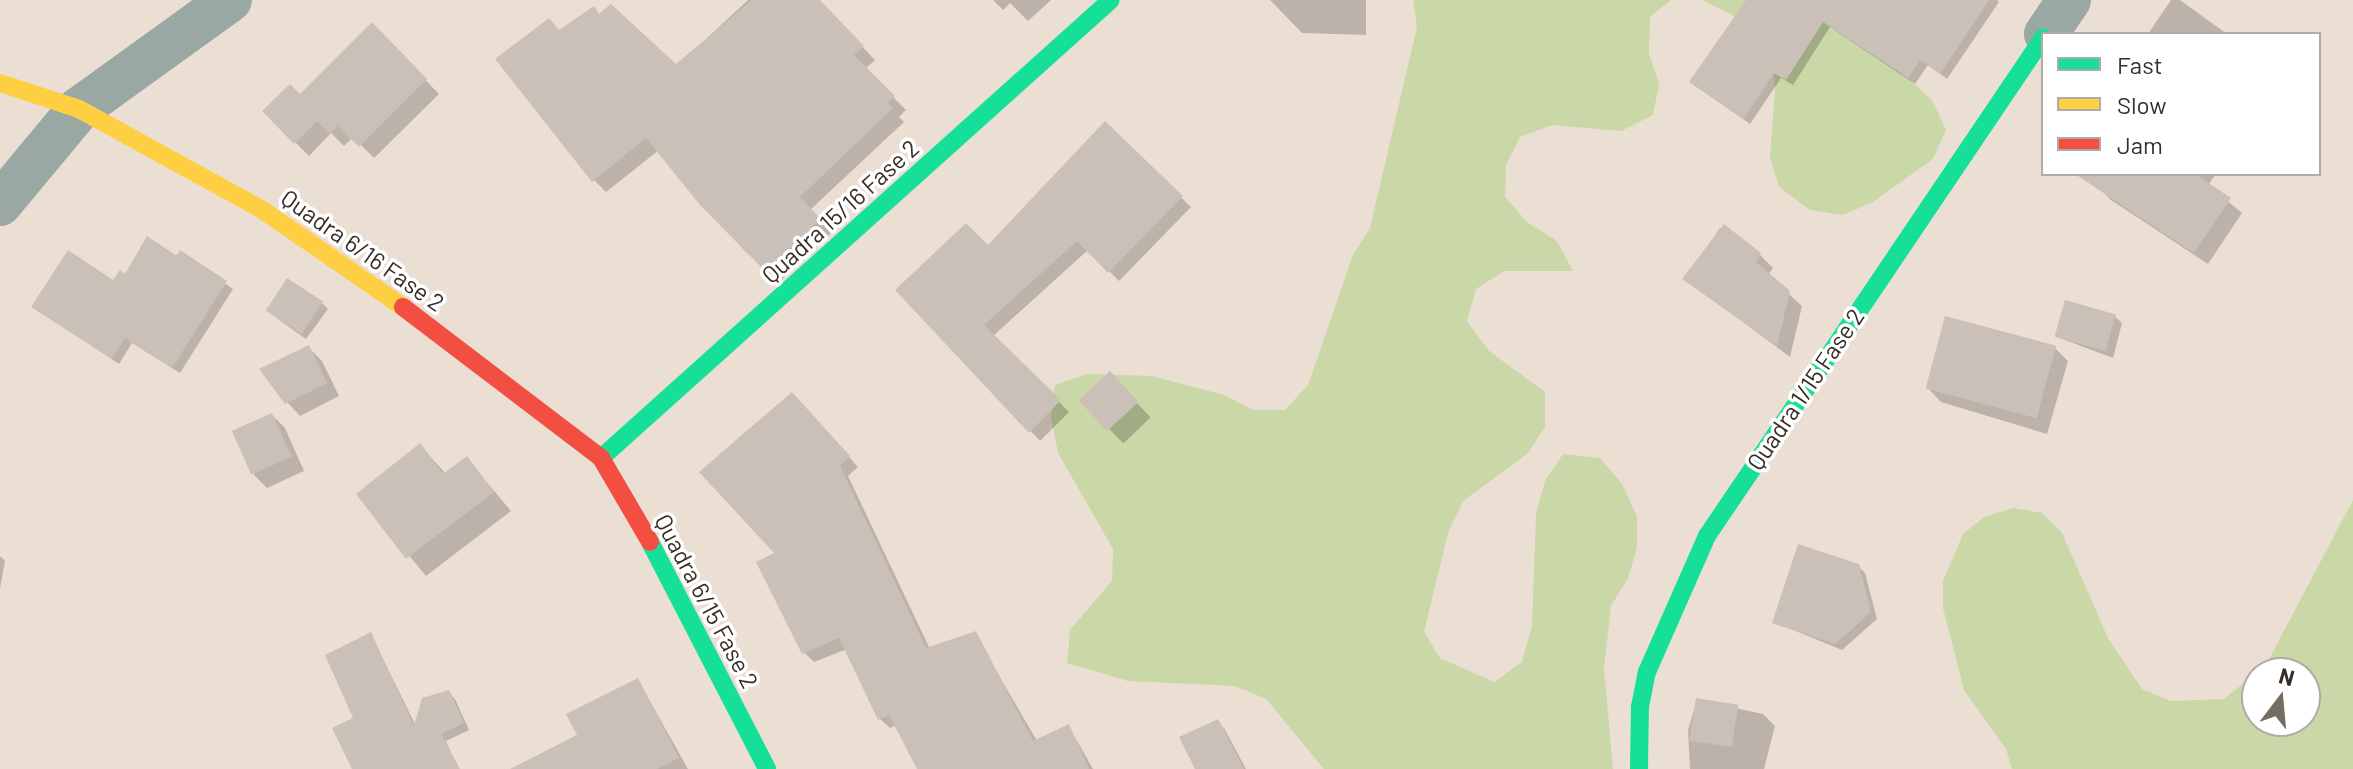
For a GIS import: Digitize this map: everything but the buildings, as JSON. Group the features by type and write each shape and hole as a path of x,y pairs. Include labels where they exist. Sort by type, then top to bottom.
{"street":[{"path":"0,204 79,109 230,0"},
{"name":"Quadra 15/16 Fase 2","path":"601,458 1111,0"},
{"name":"Quadra 1/15 Fase 2","path":"2047,32 2069,0"},
{"name":"Quadra 1/15 Fase 2","path":"1639,769 1640,707 1647,672 1707,536 2041,40"},
{"name":"Quadra 6/16 Fase 2","path":"0,83 79,109 261,209 438,331 601,458"},
{"name":"Quadra 6/15 Fase 2","path":"601,458 677,590 767,769"}],"green space":[{"path":"1413,0 1671,0 1650,17 1649,53 1659,84 1653,115 1621,131 1552,125 1520,137 1506,165 1505,197 1528,223 1557,241 1573,271 1504,271 1476,289 1467,321 1489,351 1545,392 1545,427 1527,454 1463,501 1448,533 1424,632 1440,658 1494,682 1522,662 1532,626 1536,513 1545,481 1563,454 1600,458 1622,484 1637,516 1637,548 1628,578 1611,606 1604,668 1613,769 1324,769 1266,699 1235,686 1128,681 1067,663 1070,630 1112,581 1113,549 1058,453 1051,417 1055,385 1087,374 1152,376 1224,395 1253,410 1285,410 1308,385 1353,255 1370,228 1417,27"},
{"path":"1702,0 1793,0 1882,55 1932,100 1946,130 1933,159 1873,202 1843,215 1810,210 1779,187 1770,157 1775,89 1771,51 1750,24"},
{"path":"2353,500 2353,769 2012,769 2006,749 1964,690 1943,608 1943,581 1963,534 1984,517 2013,508 2042,513 2062,533 2108,638 2142,689 2171,701 2224,699 2241,685 2241,737 2321,737 2321,657 2270,657"}],"traffic: fast":[{"path":"601,458 1111,0"},
{"path":"1639,769 1640,707 1647,672 1707,536 2041,41"},
{"path":"650,542 767,769"}],"traffic: slow":[{"path":"0,83 79,109 261,209 403,307"}],"traffic: jam":[{"path":"403,307 601,458 650,542"}]}
